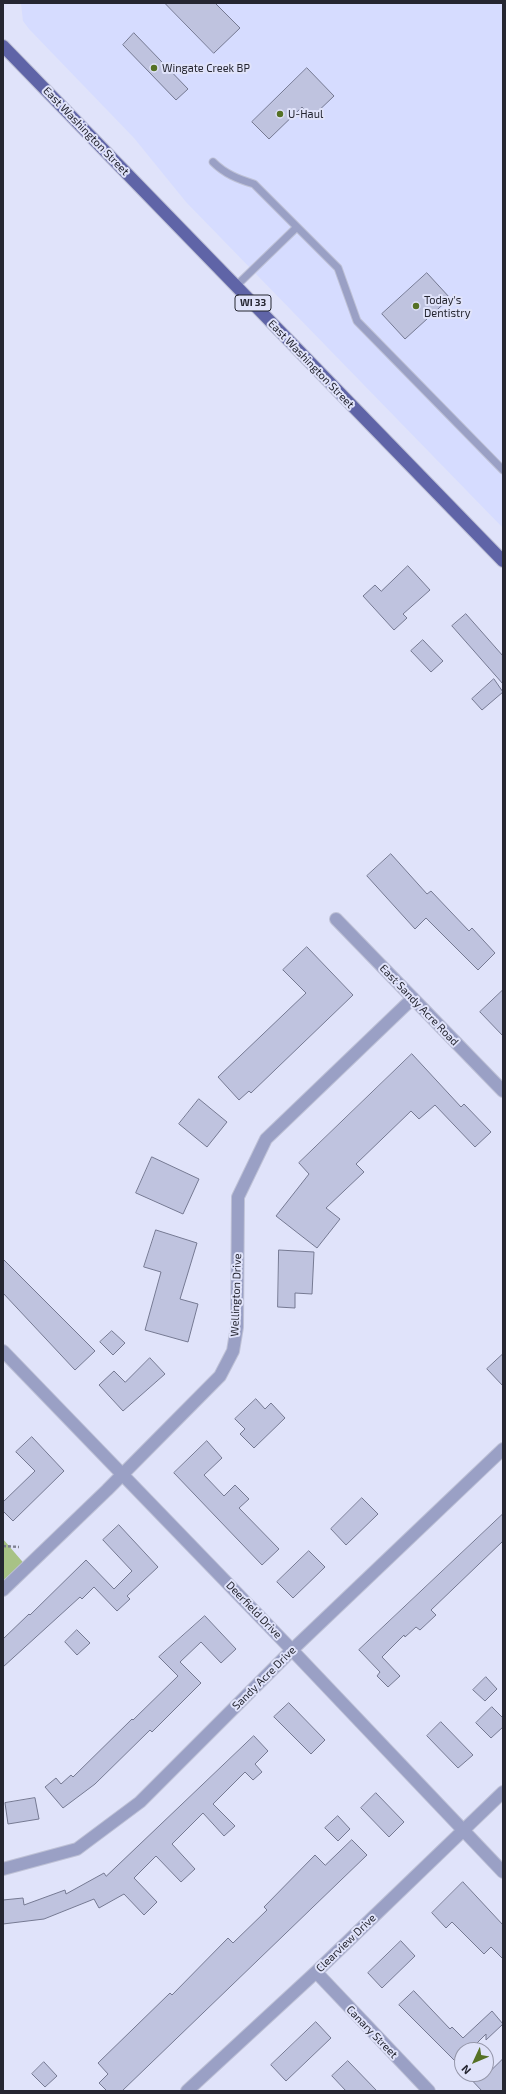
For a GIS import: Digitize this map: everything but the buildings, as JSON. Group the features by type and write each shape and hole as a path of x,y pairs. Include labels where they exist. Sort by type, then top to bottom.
{"main road":[{"name":"East Washington Street","path":"3,46 503,561"}],"street":[{"name":"East Sandy Acre Road","path":"336,919 503,1091"},
{"name":"Wellington Drive","path":"3,1590 122,1475 220,1376 233,1351 237,1327 238,1197 266,1139 413,998"},
{"name":"Deerfield Drive","path":"3,1351 292,1650 503,1872"},
{"name":"Sandy Acre Drive","path":"3,1869 77,1848 140,1802 292,1650 503,1449"},
{"name":"Clearview Drive","path":"187,2091 316,1972 503,1792"},
{"name":"Canary Street","path":"316,1972 429,2091"}],"lane":[{"path":"213,162 220,170 235,178 254,184 338,268 357,321 503,470"},
{"path":"236,286 297,227"}],"path":[{"path":"3,1546 18,1547"}],"shaded area":[{"path":"21,3 503,3 503,528 186,202 134,138 29,29 23,21"}],"green space":[{"path":"3,1539 27,1567 3,1592"}],"place":[{"name":"Wingate Creek BP","path":"154,68"},
{"name":"U-Haul","path":"280,114"},
{"name":"Today's Dentistry","path":"416,306"}]}
